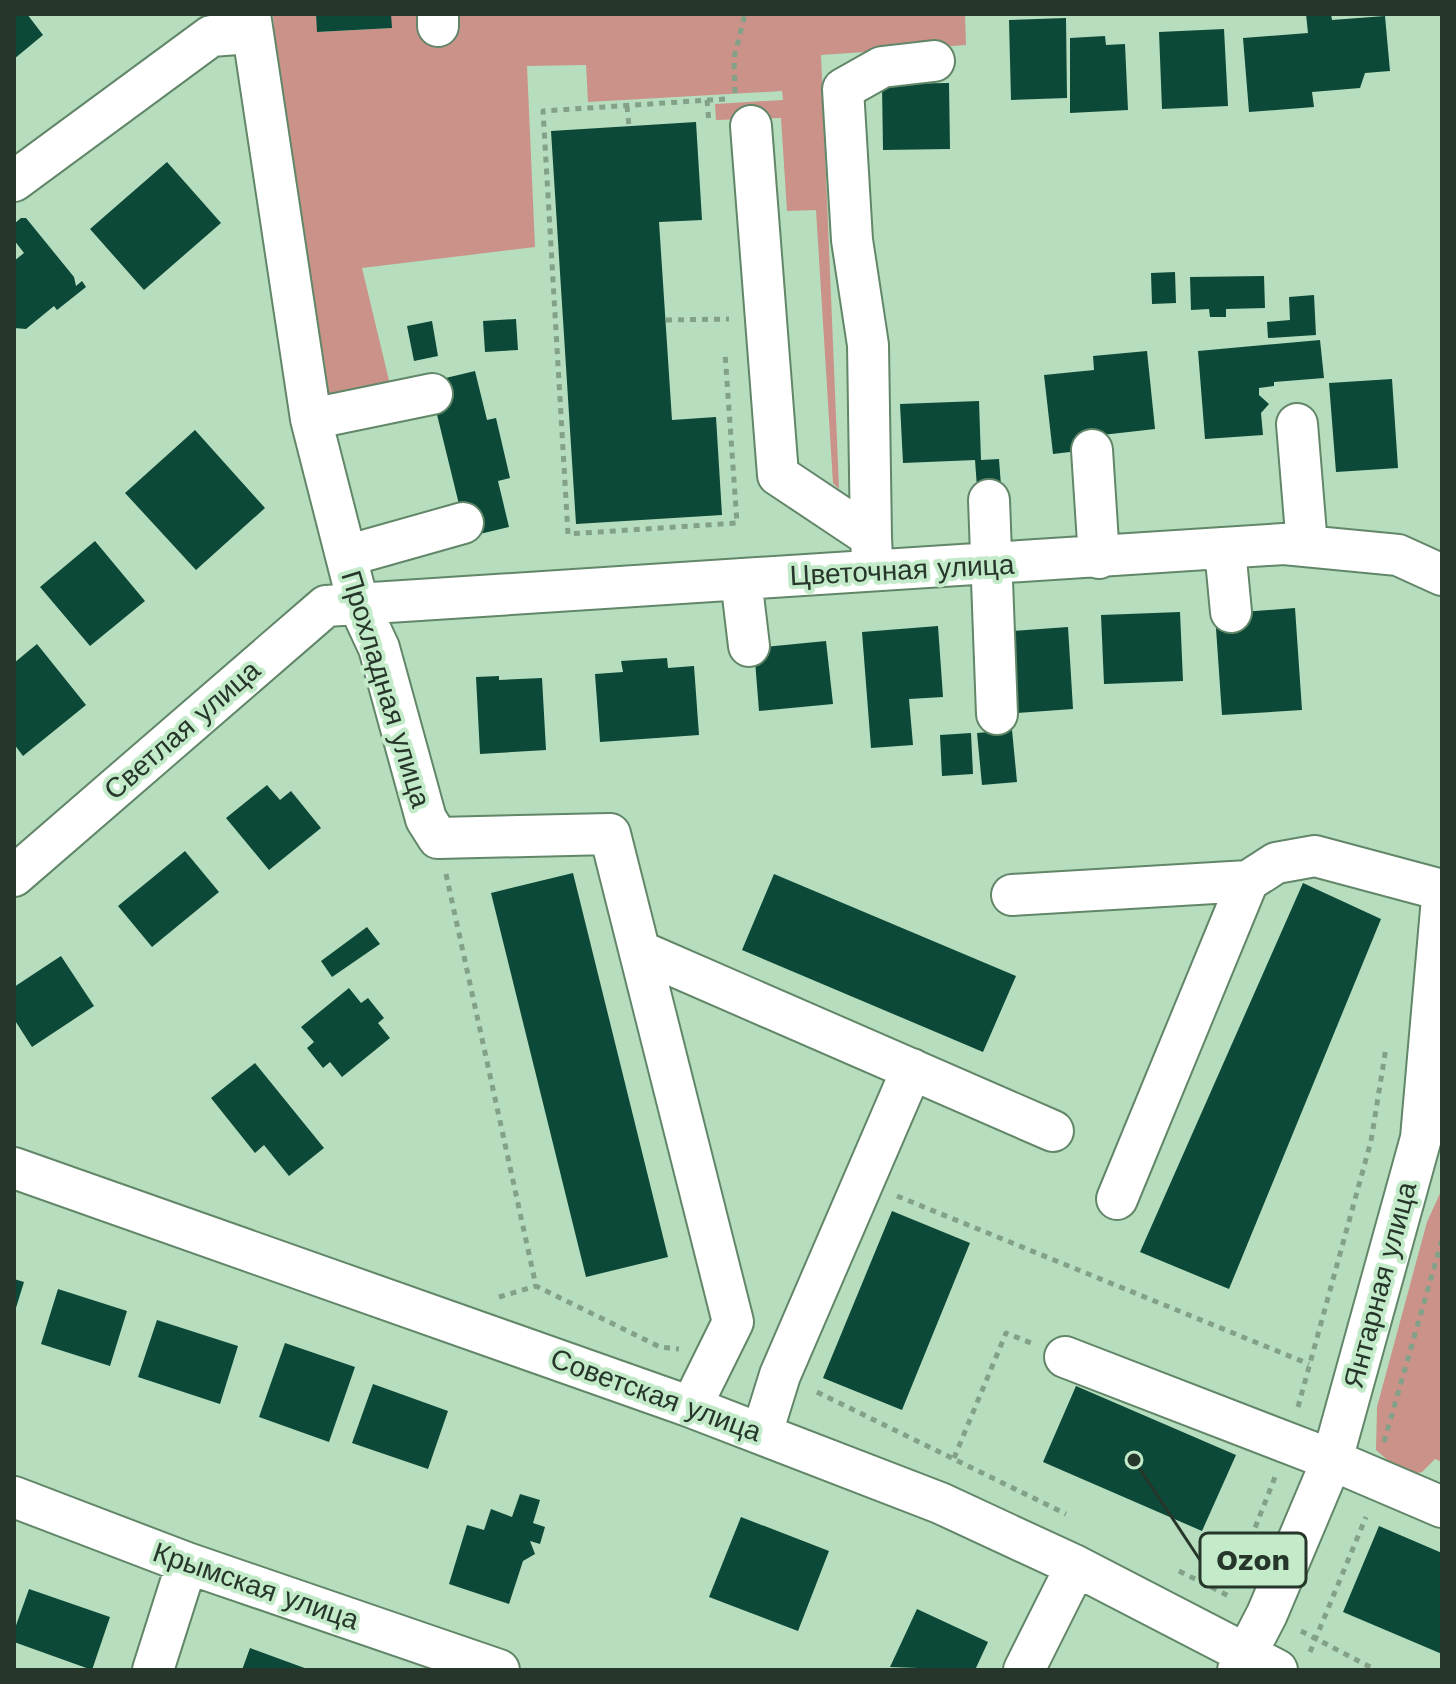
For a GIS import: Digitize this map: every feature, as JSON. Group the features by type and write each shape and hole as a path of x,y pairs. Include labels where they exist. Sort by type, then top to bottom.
{"street":[{"path":"14,181 211,36 251,23"},
{"name":"Прохладная улица","path":"251,23 311,419 358,603 379,648 426,819 438,838 610,834 733,1322 691,1407"},
{"path":"872,554 868,345 852,240 843,89 882,67 934,61"},
{"path":"744,107 766,319 778,475 872,554"},
{"path":"311,419 432,394"},
{"path":"1297,424 1307,546"},
{"path":"1092,450 1099,558"},
{"path":"989,500 997,714"},
{"path":"346,556 463,523"},
{"name":"Цветочная улица","path":"358,603 741,579 872,554 993,564 1307,546 1398,555 1442,575"},
{"path":"1225,549 1231,612"},
{"path":"741,579 749,646"},
{"name":"Светлая улица","path":"14,876 326,606 358,603"},
{"path":"1012,895 1248,881 1276,863 1315,856 1442,890"},
{"path":"1117,1199 1248,881"},
{"name":"Янтарная улица","path":"1254,1665 1332,1460 1432,1137 1442,898"},
{"path":"642,952 1053,1131"},
{"path":"762,1433 780,1375 912,1069"},
{"name":"Советская улица","path":"14,1168 691,1407 940,1503 1076,1566 1254,1665"},
{"path":"1065,1357 1332,1460 1442,1507"},
{"name":"Крымская улица","path":"14,1497 187,1563 498,1670"},
{"path":"153,1670 187,1563"},
{"path":"1024,1670 1076,1566"}],"path":[{"path":"737,523 568,534 543,111 627,106 744,107 734,58 745,14"},
{"path":"627,106 629,126"},
{"path":"666,320 766,319"},
{"path":"648,520 648,528"},
{"path":"1240,1568 1288,1443 1371,1141 1388,1035"},
{"path":"862,1182 1309,1364"},
{"path":"954,1458 1006,1333 1065,1357"},
{"path":"1229,1596 1235,1582"}],"shaded area":[{"path":"273,14 316,15 318,32 391,28 391,14 965,14 966,45 821,55 839,489 833,483 816,210 787,211 781,118 716,120 715,104 783,100 782,91 588,102 586,65 527,66 535,247 362,268 392,393 322,408 276,62"},
{"path":"1442,1189 1442,1462 1435,1459 1422,1472 1406,1476 1376,1450 1377,1407 1427,1222"}],"building":[{"path":"14,14 27,14 43,35 14,59"},
{"path":"316,14 391,14 392,28 317,32"},
{"path":"1306,14 1331,14 1332,20 1385,16 1390,71 1365,73 1360,88 1312,92 1314,107 1249,112 1243,38 1308,33"},
{"path":"1066,18 1067,98 1011,100 1009,20"},
{"path":"1224,29 1228,106 1162,109 1159,32"},
{"path":"1105,36 1106,45 1125,44 1128,110 1070,113 1070,38"},
{"path":"949,83 950,149 883,150 882,84"},
{"path":"696,122 702,220 659,222 672,420 716,417 722,515 576,524 551,131"},
{"path":"167,162 221,223 144,290 90,229"},
{"path":"26,218 74,277 76,286 82,281 86,287 57,310 54,306 26,329 14,328 14,261 24,253 14,240 14,224"},
{"path":"1175,272 1176,303 1152,304 1151,273"},
{"path":"1264,276 1265,308 1226,309 1226,317 1210,317 1209,309 1191,310 1190,277"},
{"path":"1314,295 1316,335 1268,338 1267,322 1290,320 1289,297"},
{"path":"516,319 518,350 485,352 483,321"},
{"path":"432,321 438,356 414,361 407,326"},
{"path":"1320,340 1324,378 1274,382 1274,386 1259,388 1259,395 1269,404 1261,413 1263,435 1205,439 1198,351"},
{"path":"1147,351 1155,429 1102,435 1104,448 1053,454 1044,375 1094,370 1093,356"},
{"path":"475,371 487,420 496,418 510,478 498,481 509,527 467,537 429,382"},
{"path":"1392,379 1398,468 1336,472 1329,383"},
{"path":"979,401 981,460 999,459 1002,499 978,501 975,460 903,463 900,404"},
{"path":"195,430 265,508 196,570 125,493"},
{"path":"95,541 145,601 90,646 40,587"},
{"path":"1295,608 1302,710 1222,715 1215,614"},
{"path":"1180,612 1183,681 1104,684 1101,615"},
{"path":"938,626 943,697 909,699 913,745 871,748 862,632"},
{"path":"1068,627 1073,709 1017,713 1012,631"},
{"path":"826,641 833,704 759,711 754,648"},
{"path":"37,644 86,705 23,756 14,744 14,663"},
{"path":"667,658 668,668 694,666 699,735 600,742 595,674 623,672 621,661"},
{"path":"499,676 499,680 542,678 546,750 480,754 476,677"},
{"path":"1012,730 1017,782 982,785 977,733"},
{"path":"971,733 973,774 942,776 940,735"},
{"path":"267,785 280,800 291,791 321,828 269,870 226,818"},
{"path":"185,851 219,892 152,947 118,906"},
{"path":"573,873 668,1257 586,1277 491,893"},
{"path":"774,874 1016,976 983,1052 742,950"},
{"path":"1303,883 1381,919 1229,1289 1140,1252"},
{"path":"367,927 380,944 332,977 321,961"},
{"path":"61,956 94,1006 32,1047 14,1019 14,987"},
{"path":"349,988 361,1003 368,998 384,1018 378,1023 390,1038 342,1077 330,1062 323,1068 307,1048 314,1042 301,1027"},
{"path":"255,1063 324,1148 289,1176 264,1145 255,1153 211,1098"},
{"path":"892,1211 970,1243 902,1410 823,1378"},
{"path":"14,1279 24,1282 15,1311 14,1311"},
{"path":"58,1289 127,1311 110,1366 41,1344"},
{"path":"157,1320 238,1346 220,1404 138,1377"},
{"path":"285,1343 355,1367 329,1442 259,1417"},
{"path":"373,1384 448,1411 428,1469 352,1443"},
{"path":"1076,1386 1236,1455 1202,1531 1043,1462"},
{"path":"520,1494 540,1500 533,1523 545,1527 540,1544 530,1541 535,1554 523,1561 509,1604 449,1584 467,1525 484,1530 491,1509 512,1517"},
{"path":"741,1517 829,1551 798,1631 709,1597"},
{"path":"1379,1526 1442,1553 1442,1654 1343,1612"},
{"path":"29,1589 110,1617 92,1670 14,1642 14,1631"},
{"path":"917,1609 988,1642 975,1670 890,1667"},
{"path":"250,1648 310,1670 242,1670"}],"place":[{"name":"Ozon","path":"1134,1460"}]}
